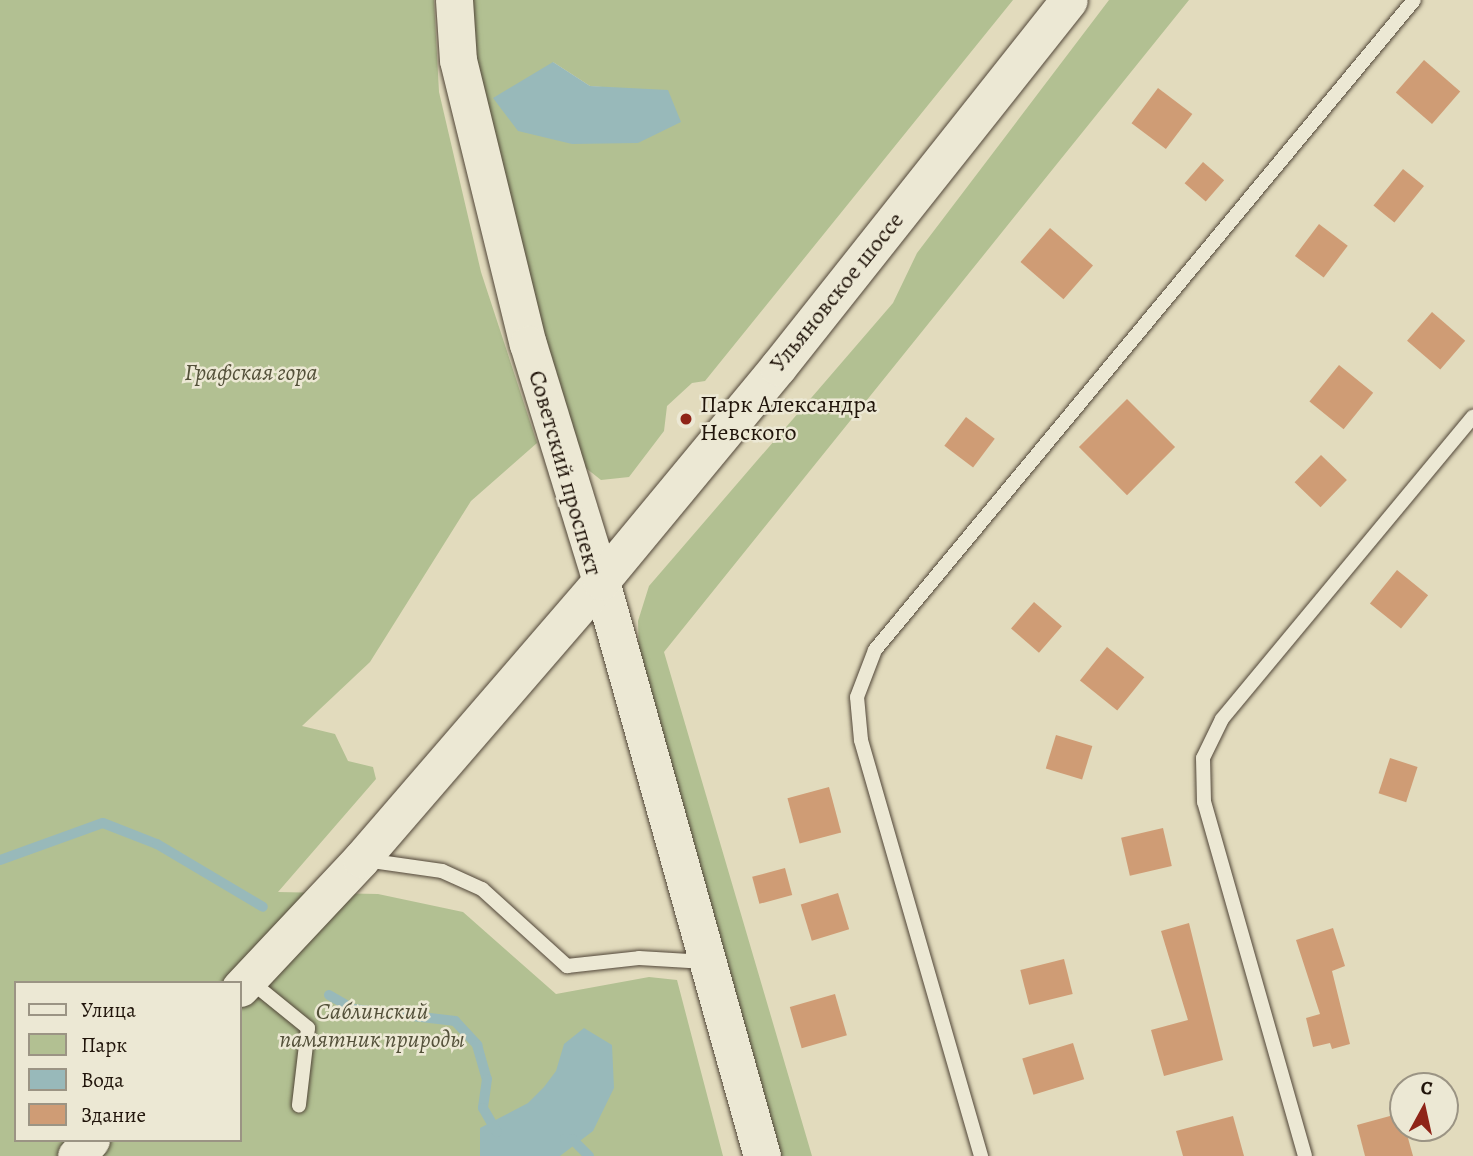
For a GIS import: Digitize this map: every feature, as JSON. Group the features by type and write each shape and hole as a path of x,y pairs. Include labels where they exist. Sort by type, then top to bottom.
{"main road":[{"name":"Советский проспект","path":"244,983 361,859 601,581 528,344 458,60 454,0"},
{"name":"Ульяновское шоссе","path":"601,581 1069,0"},
{"path":"601,581 762,1156"},
{"path":"76,1156 89,1142"}],"lane":[{"path":"981,1156 860,740 857,697 875,650 1414,0"},
{"path":"1305,1156 1204,802 1203,758 1222,719 1473,417"},
{"path":"361,859 442,871 482,889 567,966 639,958 707,962"},
{"path":"244,983 308,1028 299,1105"}],"green space":[{"name":"Графская гора","path":"0,0 434,0 439,92 481,272 537,443 471,501 370,662 302,726 335,734 348,761 373,767 376,779 278,892 378,894 463,912 556,994 649,977 677,980 723,1156 0,1156"},
{"path":"463,0 1013,0 705,381 692,383 667,406 664,431 629,477 601,480 577,461 514,260","holes":["553,62 590,86 627,89 572,144"]},
{"path":"1109,0 1189,0 664,652 812,1156 781,1156 639,657 638,621 649,586 893,303 917,253"}],"water":[{"path":"553,62 590,86 668,90 681,122 638,143 572,144 518,131 493,98"},
{"path":"584,1028 612,1045 614,1088 593,1131 560,1156 480,1156 480,1128 528,1103 556,1071 564,1044"}],"building":[{"path":"1424,60 1460,91 1432,124 1396,92"},
{"path":"1158,88 1192,114 1166,149 1132,123"},
{"path":"1203,162 1224,180 1206,202 1185,183"},
{"path":"1403,169 1424,186 1394,223 1373,206"},
{"path":"1319,224 1348,246 1324,278 1295,256"},
{"path":"1050,228 1093,265 1063,299 1020,262"},
{"path":"1432,312 1465,341 1440,370 1407,341"},
{"path":"1339,365 1373,393 1344,429 1309,402"},
{"path":"1127,399 1175,447 1127,495 1079,447"},
{"path":"966,417 995,439 973,467 944,446"},
{"path":"1321,455 1347,480 1320,507 1295,482"},
{"path":"1397,570 1428,595 1401,629 1370,603"},
{"path":"1034,602 1062,626 1039,653 1011,628"},
{"path":"1107,647 1144,677 1117,711 1080,680"},
{"path":"1056,735 1092,746 1082,780 1046,768"},
{"path":"1390,758 1418,767 1406,802 1379,793"},
{"path":"829,787 841,832 800,844 787,798"},
{"path":"1163,828 1172,866 1130,876 1121,838"},
{"path":"785,868 792,895 759,904 752,877"},
{"path":"838,893 849,929 812,941 801,904"},
{"path":"1189,923 1223,1060 1164,1076 1151,1030 1188,1020 1161,931"},
{"path":"1333,928 1345,966 1332,971 1350,1044 1332,1049 1330,1043 1313,1047 1306,1018 1320,1014 1296,940"},
{"path":"1064,959 1073,994 1029,1005 1020,970"},
{"path":"835,994 847,1035 802,1048 790,1007"},
{"path":"1073,1043 1084,1079 1033,1095 1022,1058"},
{"path":"1233,1116 1244,1156 1183,1156 1176,1131"},
{"path":"1389,1116 1389,1142 1409,1142 1413,1156 1365,1156 1357,1125"}],"waterway":[{"path":"0,860 103,823 157,844 263,907"},
{"path":"329,995 353,1009 455,1021 477,1045 487,1079 483,1108 497,1132"},
{"path":"565,1139 572,1139 589,1156"}],"place":[{"name":"Парк Александра Невского","path":"686,419"}],"park label":[{"name":"Саблинский памятник природы","path":"372,1026"}]}
